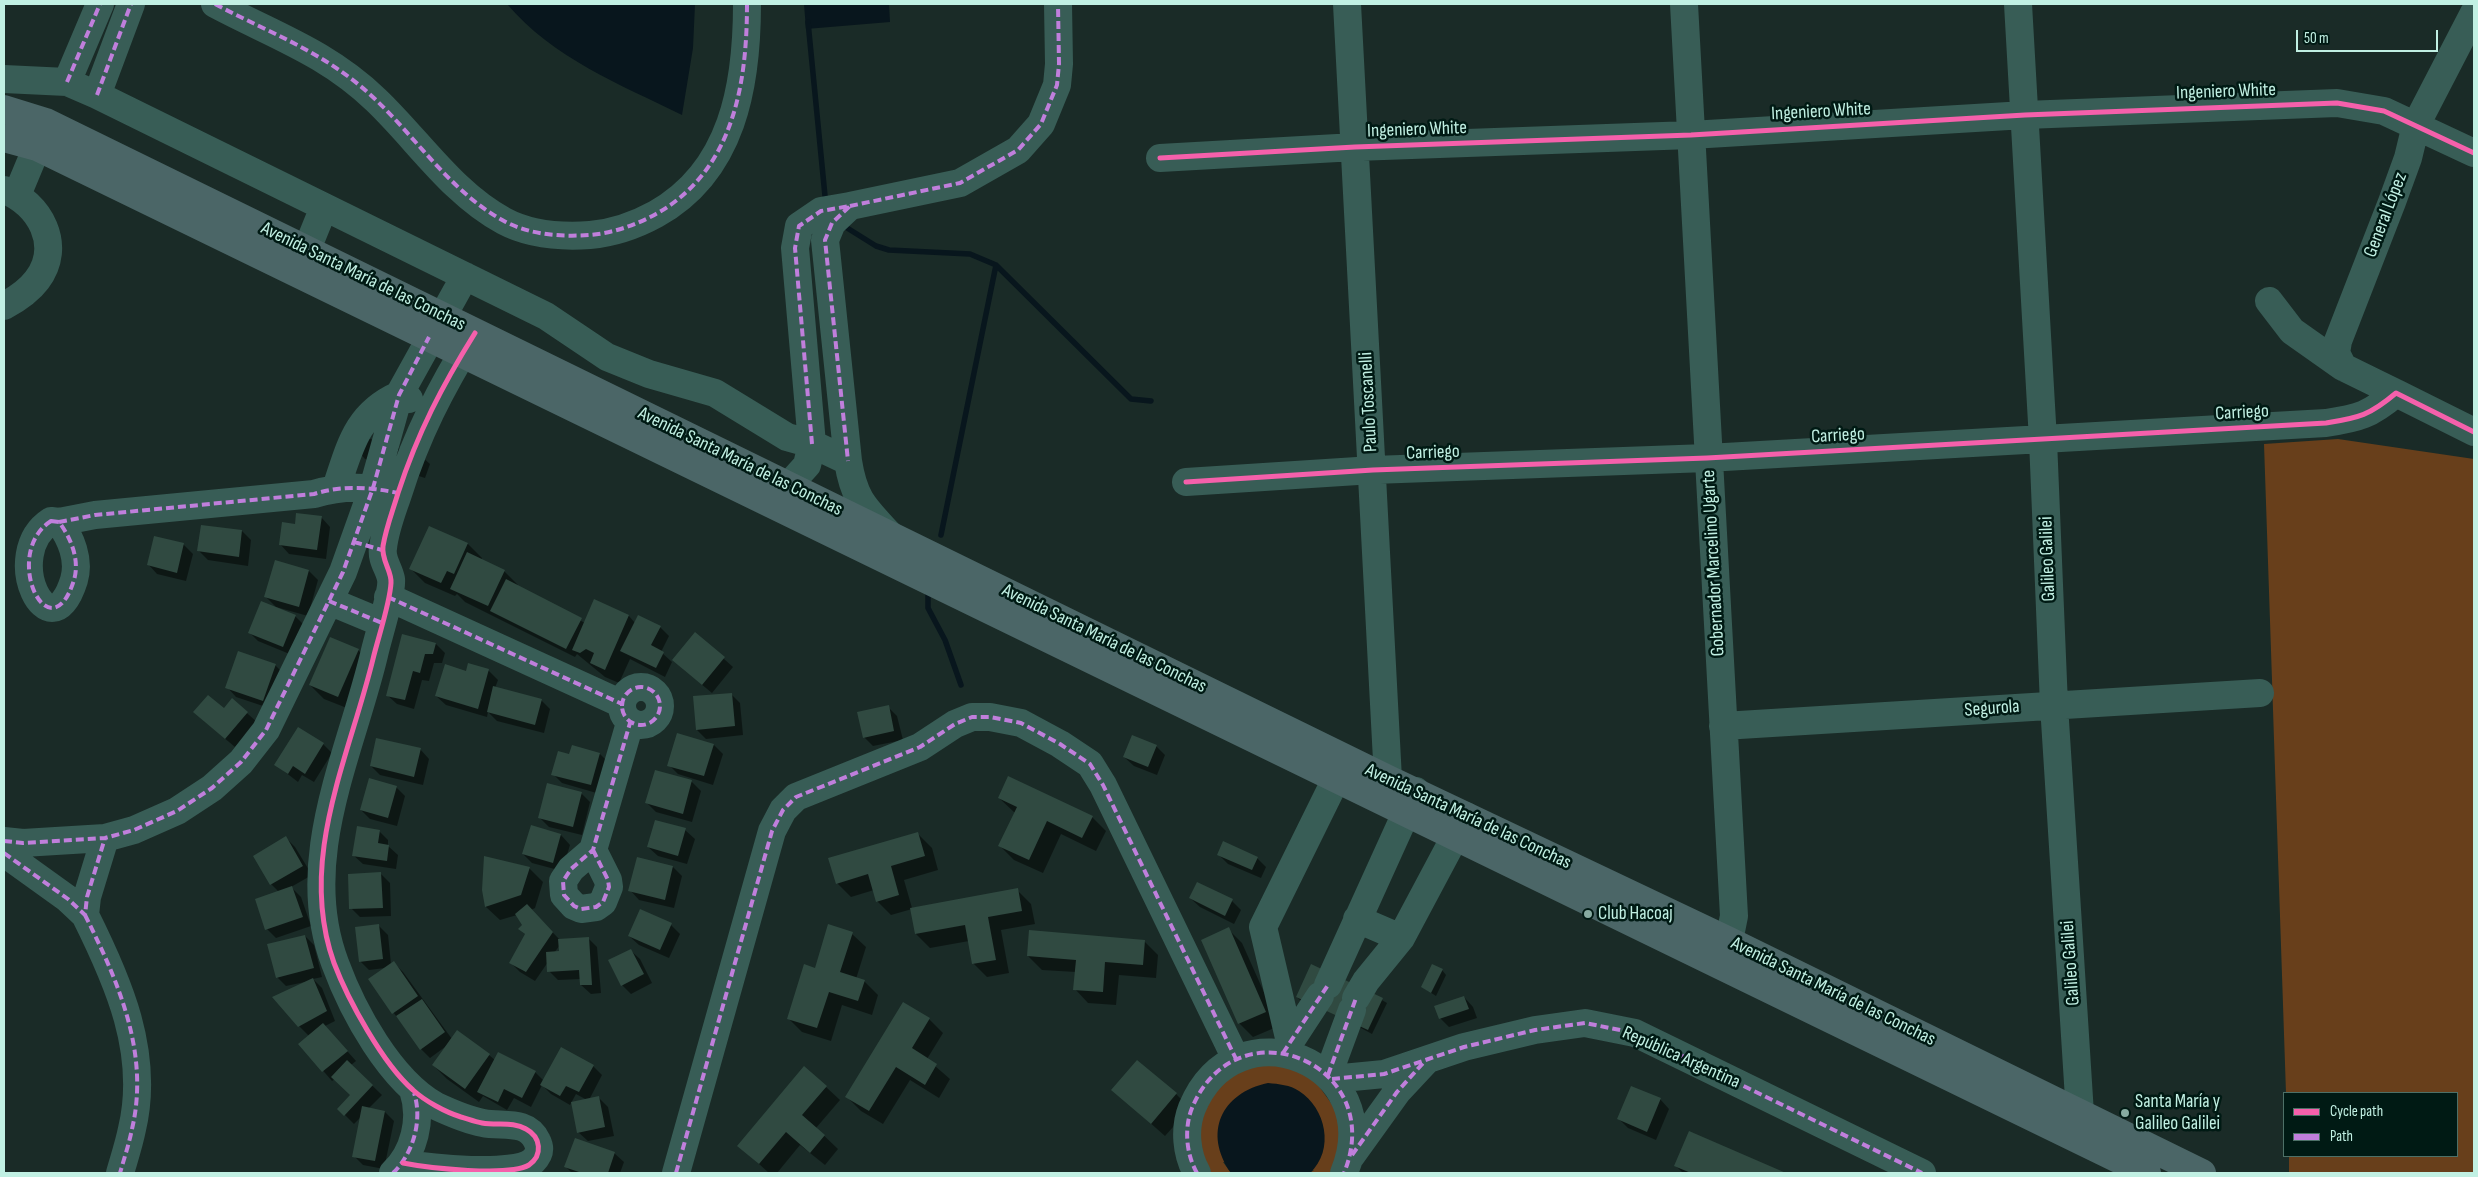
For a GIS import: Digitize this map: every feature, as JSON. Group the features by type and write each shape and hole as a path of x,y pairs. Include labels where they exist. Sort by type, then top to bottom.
{"main road":[{"name":"Avenida Santa María de las Conchas","path":"4,109 46,122 307,249 435,327"},
{"name":"Avenida Santa María de las Conchas","path":"4,138 37,147 469,343 1337,778 1402,792"},
{"name":"Avenida Santa María de las Conchas","path":"469,343 629,409 789,485 1402,792 1562,862 1729,941 2202,1173"},
{"name":"Avenida Santa María de las Conchas","path":"1465,820 2146,1173"}],"street":[{"path":"67,82 100,4"},
{"path":"97,95 131,4"},
{"path":"215,4 316,54 351,78 376,100 462,191 486,210 524,230 569,236 599,234 624,229 647,219 668,207 703,175 716,159 726,138 740,95 746,50 747,4"},
{"path":"789,485 807,464 812,444 794,248 799,226 821,211 960,183 1018,150 1041,124 1057,85 1060,64 1058,4"},
{"name":"Paulo Toscanelli","path":"1347,4 1373,470 1402,792"},
{"name":"Gobernador Marcelino Ugarte","path":"1684,4 1707,458 1734,916 1729,941"},
{"name":"Galileo Galilei","path":"2018,4 2026,115 2043,440 2054,705 2080,1114"},
{"name":"General López","path":"2344,367 2336,353 2338,341 2408,158 2416,124 2474,13"},
{"path":"4,79 67,82 97,95 546,316 607,358 649,374 715,393 787,437 812,444 848,461"},
{"name":"Ingeniero White","path":"1160,158 1355,147 1691,134 2026,115 2337,103 2384,111 2416,124 2474,153"},
{"path":"4,306 26,293 38,279 46,261 47,242 43,223 32,207 10,192 37,147"},
{"path":"850,206 832,223 825,240 848,461 852,486 865,508 890,534"},
{"path":"307,249 324,207"},
{"path":"398,1168 448,1171 506,1171 526,1167 538,1155 539,1146 534,1135 525,1128 510,1124 484,1124 458,1116 413,1090 397,1073 346,991 334,961 326,931 322,899 322,849 346,749 369,675 392,581 382,550 386,491 399,395 465,276"},
{"path":"2269,300 2292,331 2344,367 2474,432"},
{"path":"546,316 629,409"},
{"path":"4,841 23,843 105,838 134,830 177,811 212,788 241,762 266,730 329,601 354,542 412,453 431,407 469,343"},
{"name":"Carriego","path":"1186,482 1373,470 1707,458 2326,423 2359,418 2381,406 2396,393"},
{"path":"336,488 353,436 372,412 386,401 399,395 431,407"},
{"path":"58,522 95,516 314,494 336,488 386,491"},
{"path":"354,542 382,550"},
{"path":"388,597 626,713 593,850"},
{"path":"329,601 382,623"},
{"name":"Segurola","path":"1723,726 2260,693"},
{"path":"676,1173 772,831 784,810 803,793 920,747 955,724 972,717 990,717 1020,723 1060,744 1090,764 1103,785 1236,1059"},
{"path":"1337,778 1263,927 1287,1047 1330,1077 1344,1096 1351,1116 1353,1136 1347,1165"},
{"path":"1197,1173 1192,1165 1187,1141 1189,1116 1198,1092 1215,1073 1236,1059 1259,1052 1287,1047 1328,983 1357,919 1402,792"},
{"path":"1330,1077 1358,996 1401,938 1465,820"},
{"path":"85,915 87,897 105,838"},
{"path":"4,853 68,899 85,915 119,989 128,1016 134,1046 136,1100 133,1128 120,1173"},
{"path":"1357,919 1401,938"},
{"path":"1328,983 1358,996"},
{"name":"República Argentina","path":"1330,1077 1384,1074 1464,1047 1535,1030 1584,1023 1606,1026 1635,1033 1922,1173"},
{"name":"República Argentina","path":"1347,1165 1397,1092 1426,1060"},
{"path":"398,1168 411,1150 418,1106 413,1090"}],"shaded area":[{"path":"507,4 695,4 693,48 682,115 611,80 566,55 525,23"},
{"path":"804,4 889,4 890,22 806,29"},
{"path":"2338,439 2474,459 2474,1173 2289,1173 2289,1157 2458,1157 2458,1092 2286,1092 2264,444"},
{"path":"1267,1061 1308,1071 1344,1121 1334,1173 1310,1173 1314,1170 1223,1162 1231,1173 1207,1173 1198,1150 1202,1108 1227,1075"},
{"path":"1268,1083 1280,1084 1296,1089 1308,1098 1321,1118 1325,1141 1323,1153 1318,1164 1310,1173 1231,1173 1223,1158 1218,1143 1218,1130 1221,1117 1228,1105 1238,1096 1252,1088"}],"building":[{"path":"296,513 322,516 317,550 279,545 282,522 295,524"},
{"path":"201,525 242,530 239,557 197,551"},
{"path":"429,526 468,543 454,574 447,571 441,583 409,569"},
{"path":"154,536 184,543 177,573 147,565"},
{"path":"467,552 505,570 488,606 450,589"},
{"path":"275,560 309,570 299,607 264,597"},
{"path":"506,579 582,618 566,649 490,611"},
{"path":"594,599 629,615 605,670 590,663 594,653 586,649 580,653 572,650"},
{"path":"261,601 296,615 283,647 248,633"},
{"path":"638,615 661,626 651,645 664,652 656,668 620,651"},
{"path":"695,632 725,657 702,685 672,660"},
{"path":"402,634 436,643 433,654 425,654 420,673 413,671 405,700 386,696"},
{"path":"330,637 359,649 338,697 309,685"},
{"path":"238,651 276,664 263,701 225,688"},
{"path":"468,663 489,669 478,709 435,696 445,664 466,671"},
{"path":"493,686 542,699 535,725 487,712"},
{"path":"732,693 735,726 696,730 693,696"},
{"path":"208,695 224,708 232,698 248,712 225,739 193,712"},
{"path":"889,705 894,731 863,738 857,712"},
{"path":"298,727 324,743 305,774 293,766 288,774 274,765"},
{"path":"677,733 714,744 704,776 667,766"},
{"path":"1132,735 1157,745 1148,767 1123,757"},
{"path":"376,738 421,748 414,777 370,766"},
{"path":"572,745 600,753 591,785 551,775 558,751 569,754"},
{"path":"655,770 692,780 683,814 645,803"},
{"path":"1008,776 1093,816 1082,838 1047,821 1029,860 998,846 1017,807 998,798"},
{"path":"369,778 397,786 388,818 360,810"},
{"path":"547,783 582,792 573,827 538,818"},
{"path":"655,820 686,828 678,856 647,847"},
{"path":"531,825 561,834 553,863 522,854"},
{"path":"357,826 380,830 378,843 389,845 387,861 352,856"},
{"path":"918,832 925,856 891,866 899,895 876,902 868,874 836,884 828,858"},
{"path":"286,836 303,866 270,885 253,856"},
{"path":"1223,841 1258,857 1252,870 1217,855"},
{"path":"484,856 530,867 521,895 485,907 482,890"},
{"path":"637,857 673,866 665,900 628,891"},
{"path":"381,872 383,908 349,909 348,874"},
{"path":"1197,882 1233,899 1225,916 1189,898"},
{"path":"292,886 303,917 265,930 255,899"},
{"path":"1018,888 1022,911 988,917 996,960 972,964 965,925 915,934 910,908"},
{"path":"527,904 553,932 526,972 509,963 525,934 518,929 522,925 515,914"},
{"path":"640,909 672,923 660,950 628,936"},
{"path":"379,924 383,959 359,962 355,927"},
{"path":"828,924 853,932 840,972 865,980 858,1001 829,992 817,1028 787,1019 804,964 815,968"},
{"path":"1229,927 1266,1012 1238,1024 1201,940"},
{"path":"1029,930 1145,940 1143,965 1105,962 1103,992 1073,990 1076,960 1027,956"},
{"path":"305,935 314,968 276,978 267,944"},
{"path":"589,937 592,985 580,985 579,970 547,972 546,952 559,951 558,939"},
{"path":"631,949 644,974 621,986 608,960"},
{"path":"394,961 418,996 392,1014 368,979"},
{"path":"1311,964 1383,998 1368,1030 1296,997"},
{"path":"1432,964 1443,969 1431,993 1421,987"},
{"path":"313,978 327,1011 298,1027 272,997"},
{"path":"1464,996 1469,1009 1439,1019 1434,1006"},
{"path":"422,999 445,1032 420,1050 396,1016"},
{"path":"903,1002 930,1018 912,1048 937,1064 925,1085 896,1067 869,1111 845,1097"},
{"path":"323,1023 348,1051 322,1072 298,1044"},
{"path":"457,1030 490,1054 465,1089 432,1065"},
{"path":"561,1047 594,1065 579,1092 566,1086 560,1096 540,1085"},
{"path":"498,1052 536,1071 522,1098 504,1089 498,1102 477,1092"},
{"path":"347,1060 373,1085 344,1116 337,1109 350,1095 331,1077"},
{"path":"1137,1060 1177,1093 1151,1124 1111,1090"},
{"path":"804,1066 827,1086 802,1115 825,1135 810,1153 786,1132 759,1164 737,1146"},
{"path":"1631,1086 1661,1098 1647,1132 1617,1119"},
{"path":"599,1096 605,1127 577,1133 571,1102"},
{"path":"362,1106 385,1111 375,1161 352,1157"},
{"path":"1689,1131 1786,1173 1691,1173 1674,1166"},
{"path":"575,1138 615,1152 608,1173 582,1173 564,1167"}],"waterway":[{"path":"808,22 825,196"},
{"path":"844,226 876,246 889,250 970,254 996,265"},
{"path":"941,535 996,265 1131,399 1151,401"},
{"path":"928,594 928,608 945,640 961,685"}],"marked path":[{"path":"67,82 100,4"},
{"path":"97,95 131,4"},
{"path":"215,4 318,57 357,83 376,100 452,181 485,209 514,226 535,232 568,236 607,232 640,222 656,214 682,196 703,174 719,150 739,95 744,65 747,4"},
{"path":"850,206 960,183 1018,150 1041,124 1057,85 1059,64 1058,4"},
{"path":"812,444 795,248 799,226 821,211 850,206 832,223 825,240 848,461"},
{"path":"4,841 23,843 105,838 134,830 177,811 212,788 241,762 266,730 343,572 373,488 399,395 429,337"},
{"path":"59,522 95,515 314,494 346,488 377,489 398,493"},
{"path":"51,521 59,522 71,542 76,565 74,580 64,601 53,608 43,604 34,592 30,574 30,555 36,536 51,521"},
{"path":"354,542 382,550"},
{"path":"388,597 622,704"},
{"path":"329,601 382,623"},
{"path":"641,687 655,692 660,706 655,720 641,725 627,720 622,706 627,692 641,687"},
{"path":"676,1173 772,831 783,810 796,797 920,747 955,724 972,717 990,717 1021,723 1060,744 1090,764 1103,785 1236,1059"},
{"path":"593,850 608,880 609,887 603,902 596,907 581,909 574,906 564,895 563,881 571,869 593,850 630,723"},
{"path":"4,853 68,899 85,915 87,897 105,838"},
{"path":"85,915 119,992 128,1018 134,1045 137,1101 131,1135 120,1173"},
{"path":"1283,1053 1328,985"},
{"path":"1328,1075 1356,998"},
{"path":"1332,1079 1384,1074 1464,1047 1535,1030 1585,1023 1635,1033 1922,1173"},
{"path":"1197,1173 1190,1158 1187,1141 1189,1116 1192,1108 1213,1076 1241,1058 1271,1053 1301,1059 1327,1076 1345,1101 1352,1134 1344,1173"},
{"path":"1352,1155 1397,1092 1424,1062"},
{"path":"393,1173 406,1156 417,1125 417,1103 414,1093"}],"cycle path":[{"path":"1160,158 1355,147 1691,135 2025,115 2337,103 2384,111 2474,153"},
{"path":"403,1163 449,1169 487,1171 519,1169 534,1161 538,1151 535,1137 526,1129 510,1124 479,1123 455,1115 423,1098 402,1079 367,1031 340,978 324,924 321,886 324,848 331,810 390,591 391,579 383,551 386,533 398,493 422,430 441,391 475,333"},
{"path":"1186,482 1373,470 1707,458 2326,423 2364,414 2379,406 2396,393 2474,432"}],"place":[{"name":"Club Hacoaj","path":"1588,914"},
{"name":"Santa María y Galileo Galilei","path":"2125,1113"}]}
